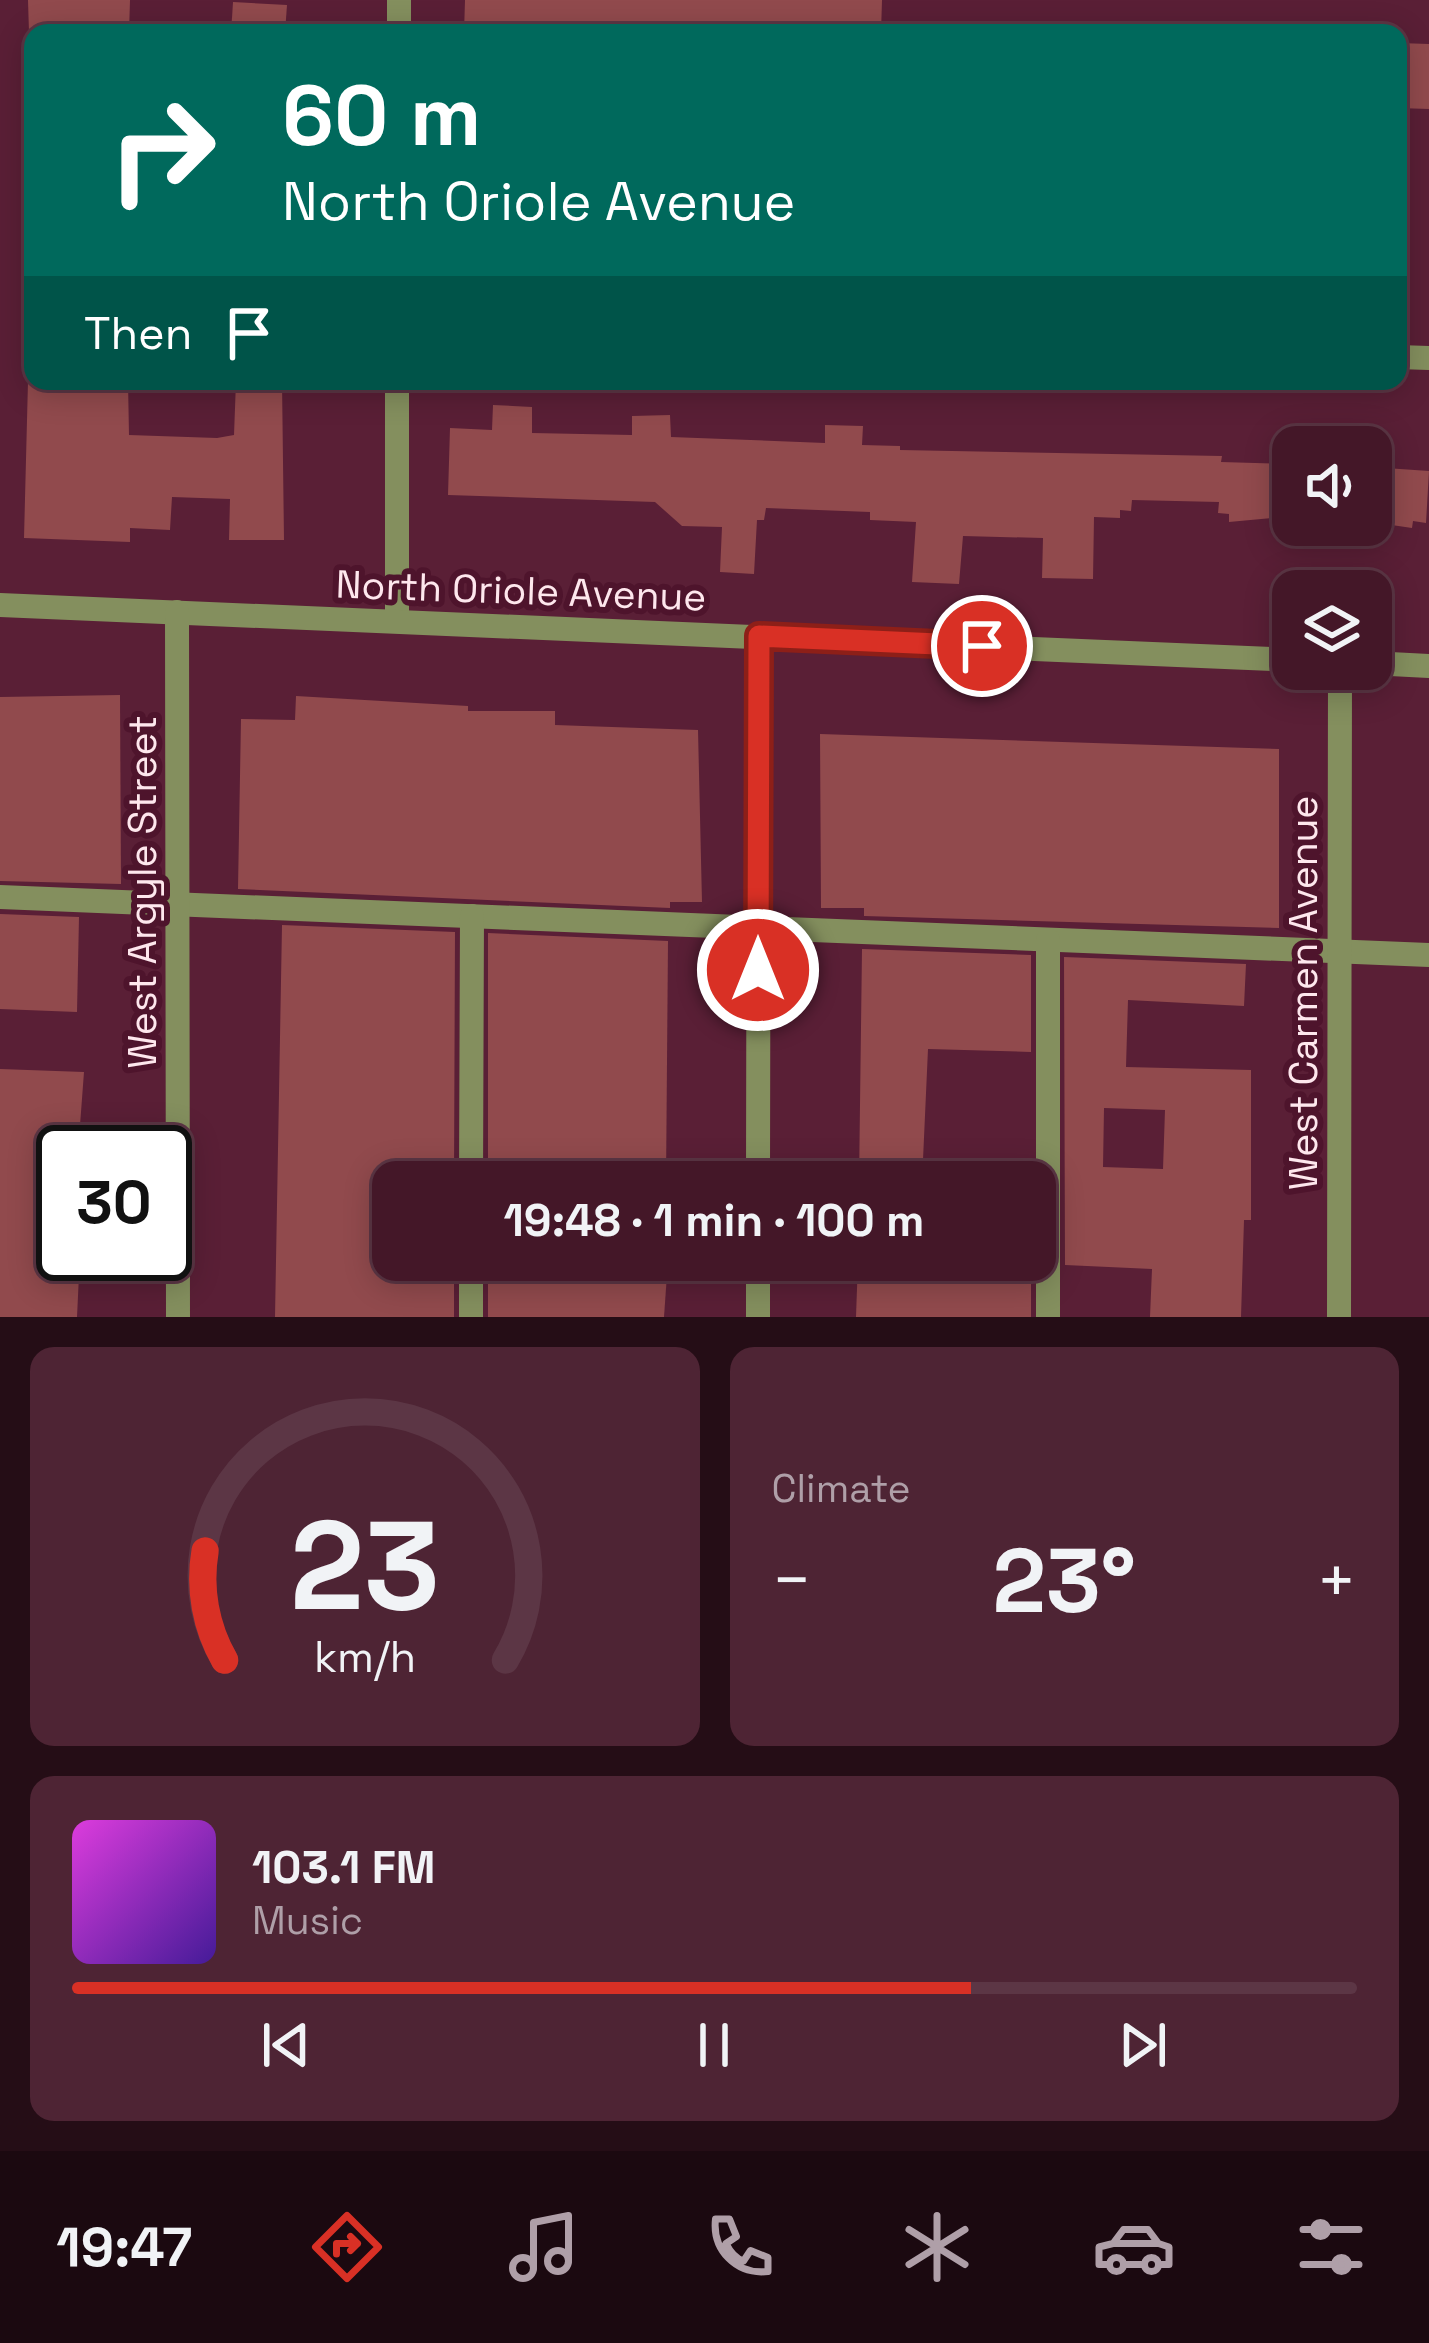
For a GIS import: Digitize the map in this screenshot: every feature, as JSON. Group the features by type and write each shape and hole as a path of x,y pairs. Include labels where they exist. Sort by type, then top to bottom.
{"street":[{"path":"397,390 398,621"},
{"name":"North Oriole Avenue","path":"0,605 1272,658"},
{"name":"West Argyle Street","path":"177,612 178,1317"},
{"path":"758,1161 759,636"},
{"path":"1392,664 1429,666"},
{"name":"West Carmen Avenue","path":"1339,1317 1340,690"},
{"path":"0,896 1429,955"},
{"path":"471,1161 472,916"},
{"path":"1048,940 1048,1317"},
{"path":"471,1281 471,1317"},
{"path":"758,1281 758,1317"}],"building":[{"path":"28,0 130,0 129,24 29,24"},
{"path":"465,0 882,0 881,24 464,24"},
{"path":"233,2 287,5 286,24 232,24"},
{"path":"1407,43 1429,44 1429,109 1407,108"},
{"path":"28,390 128,390 129,435 217,438 234,435 236,390 282,390 284,540 229,540 230,499 172,497 170,530 130,528 130,542 24,538"},
{"path":"493,405 532,407 532,433 632,435 632,416 670,415 671,437 825,443 825,425 863,426 862,445 900,446 900,450 1222,456 1221,462 1272,463 1272,518 1229,522 1229,514 1218,513 1219,502 1132,500 1131,511 1120,510 1120,518 1094,517 1093,579 1042,578 1043,538 963,536 959,584 912,582 916,522 870,520 870,512 766,508 764,520 757,520 754,574 720,572 722,527 682,526 655,502 448,495 450,428 492,430"},
{"path":"1392,468 1429,471 1426,523 1413,521 1412,528 1392,525"},
{"path":"120,695 121,884 0,881 0,697"},
{"path":"296,696 468,706 468,711 555,711 555,725 698,730 702,902 670,902 670,908 238,889 241,719 295,720"},
{"path":"820,734 1279,749 1279,928 864,916 864,908 821,908"},
{"path":"0,914 79,917 77,1012 0,1009"},
{"path":"282,925 455,932 454,1161 372,1161 372,1281 454,1281 454,1317 275,1317"},
{"path":"488,933 668,941 666,1161 488,1161"},
{"path":"862,949 1031,955 1031,1052 928,1049 923,1161 859,1161"},
{"path":"1064,957 1246,964 1244,1006 1128,1000 1126,1067 1251,1070 1251,1220 1244,1220 1241,1317 1150,1317 1152,1269 1065,1265","holes":["1104,1108 1165,1110 1163,1169 1103,1167"]},
{"path":"0,1069 84,1072 80,1125 36,1125 36,1281 79,1281 77,1317 0,1317"},
{"path":"488,1281 667,1281 664,1317 488,1317"},
{"path":"857,1281 1031,1281 1031,1317 856,1317"}],"route":[{"path":"758,970 759,636 982,646"}]}
